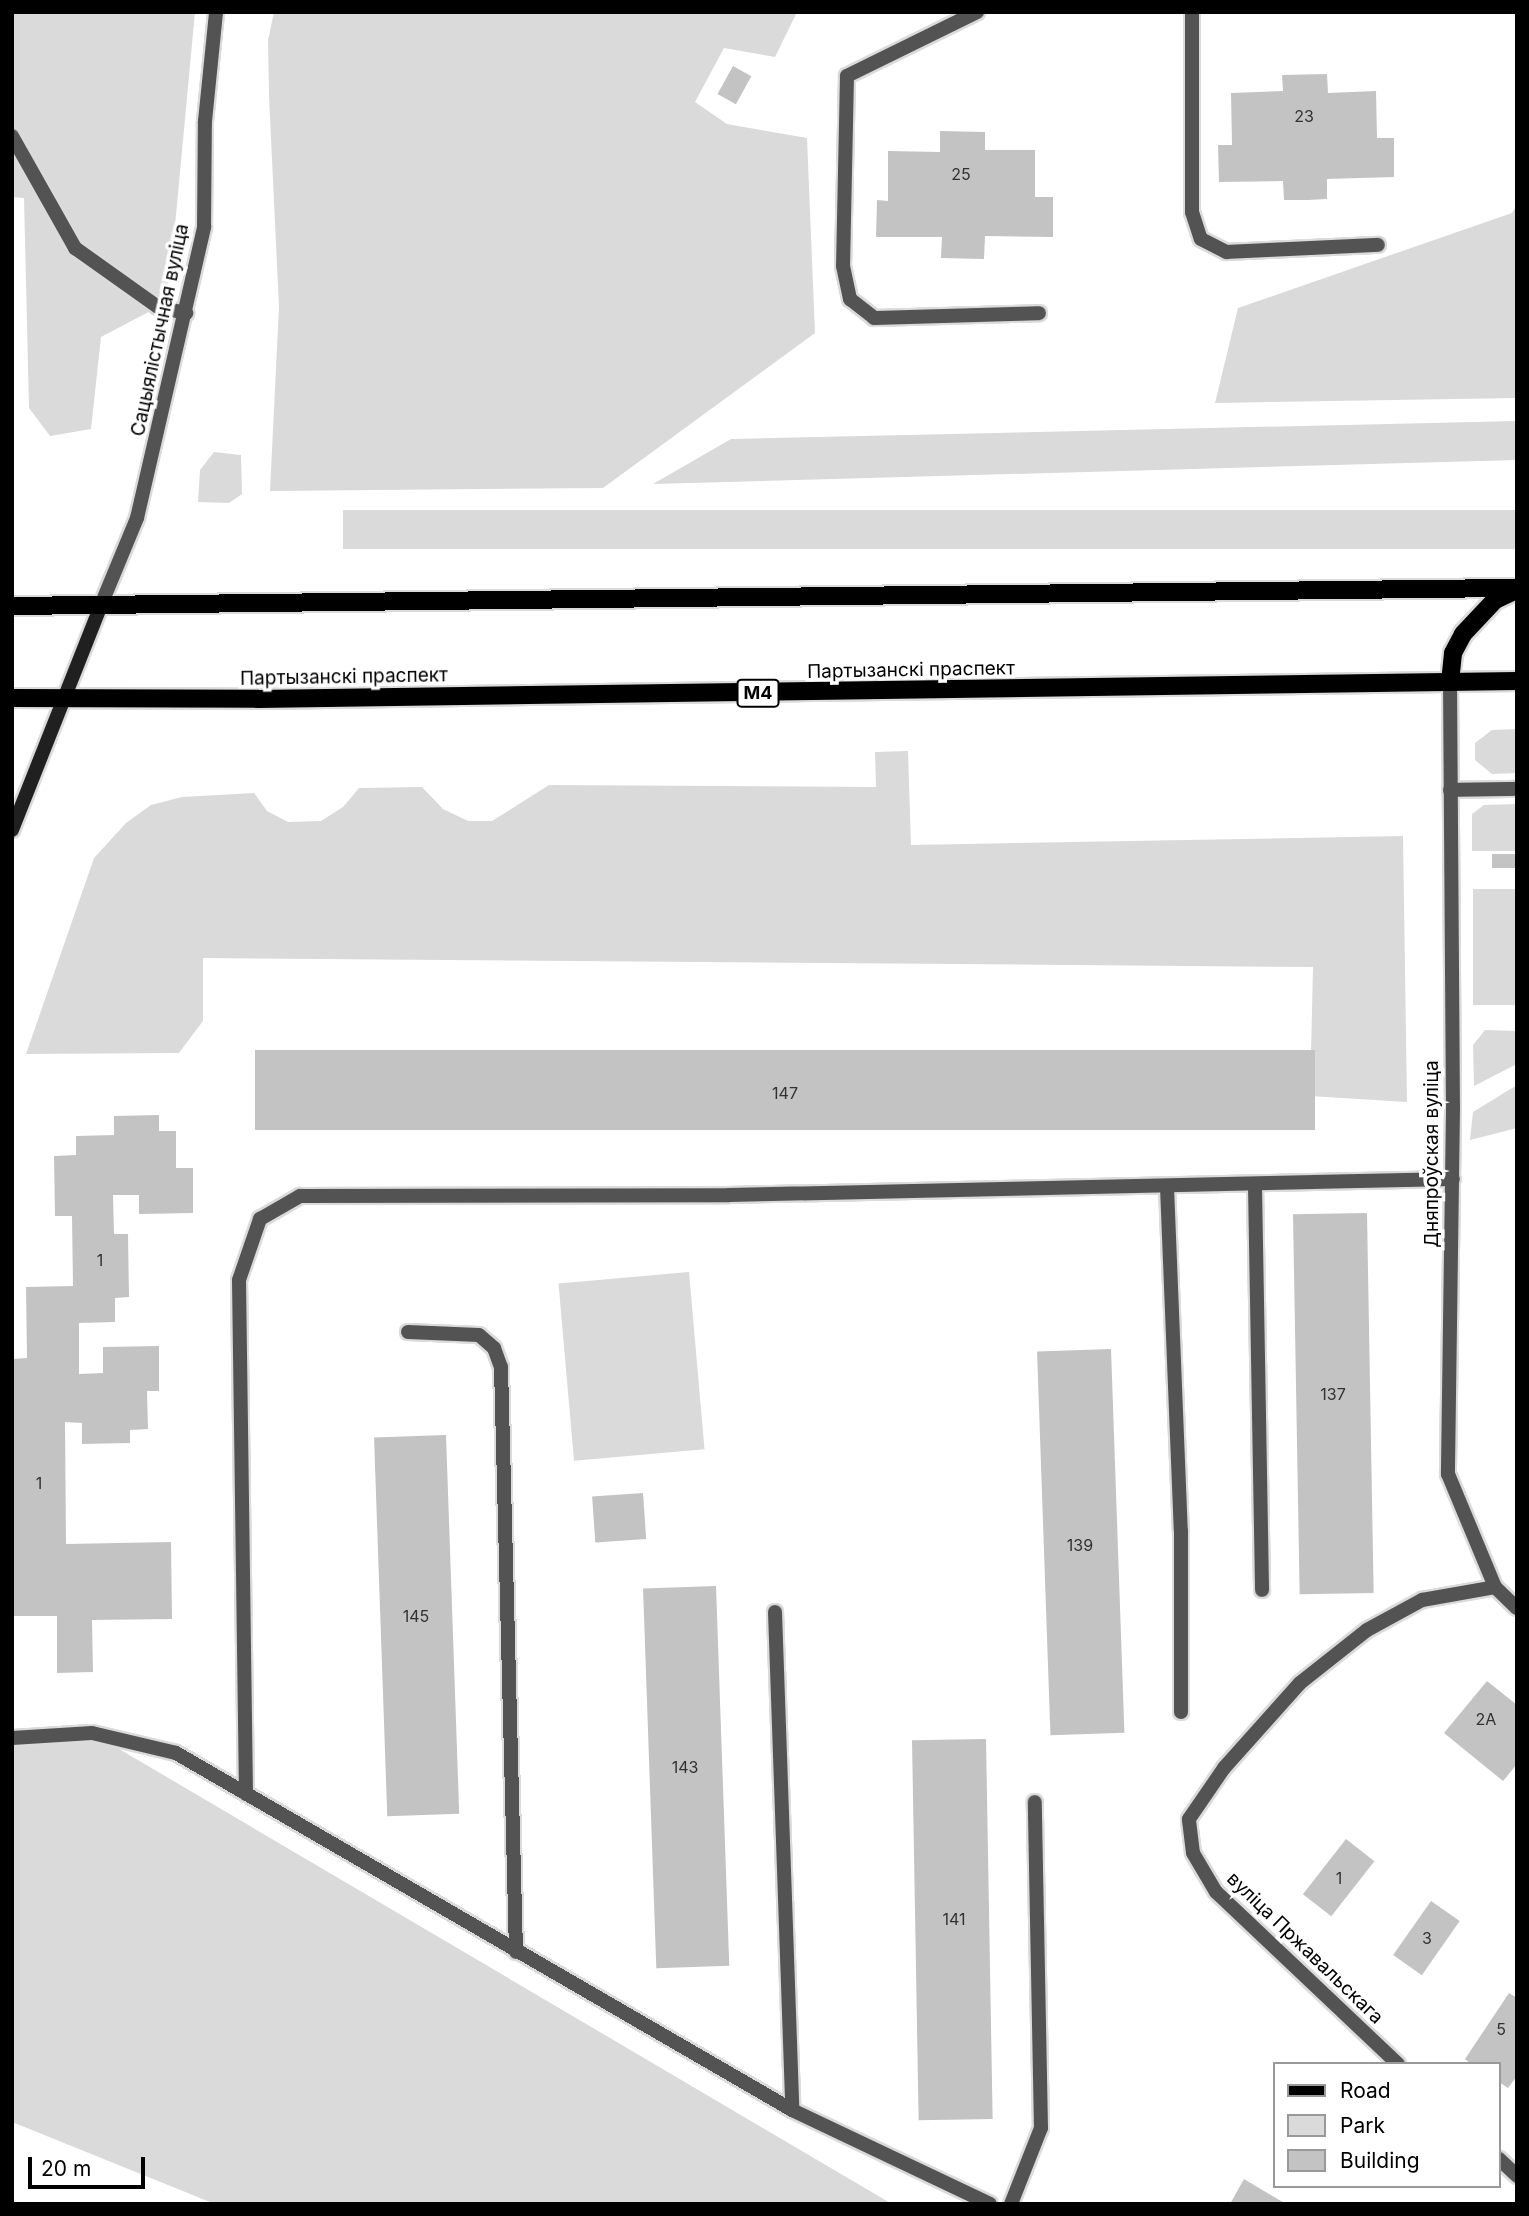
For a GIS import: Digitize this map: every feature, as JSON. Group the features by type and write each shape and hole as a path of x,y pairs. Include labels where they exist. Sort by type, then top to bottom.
{"main road":[{"path":"12,606 1517,589"},
{"path":"1450,682 1453,653 1463,634 1495,600 1517,589"},
{"path":"12,830 101,605"},
{"name":"Партызанскі праспект","path":"12,698 1517,681"}],"street":[{"name":"Сацыялістычная вуліца","path":"101,605 137,518 204,227 205,121 216,12"},
{"path":"977,12 847,76 843,266 850,299 874,318 1040,313"},
{"path":"1192,12 1192,212 1201,239 1227,252 1378,244"},
{"path":"12,136 75,248 158,307 186,313"},
{"name":"Дняпроўская вуліца","path":"1450,682 1453,1179 1448,1474 1495,1587 1517,1608"},
{"path":"1450,790 1517,789"},
{"path":"246,1794 239,1280 260,1219 300,1196 729,1195 1255,1186 1453,1179"},
{"path":"1167,1186 1181,1531 1181,1712"},
{"path":"1255,1186 1262,1590"},
{"path":"408,1332 478,1335 494,1348 501,1367 516,1952"},
{"name":"вуліца Пржавальскага","path":"1396,2062 1216,1892 1193,1853 1189,1819 1224,1768 1300,1683 1367,1630 1422,1600 1495,1587"},
{"path":"775,1612 792,2110"},
{"path":"12,1738 92,1733 176,1753 792,2110 990,2204"},
{"path":"1010,2204 1041,2127 1035,1802"},
{"path":"1501,2161 1517,2176"}],"green space":[{"path":"12,12 195,12 170,279 158,307 101,337 91,429 50,436 29,408 24,198 12,197"},
{"path":"274,12 797,12 775,57 724,48 695,102 727,124 807,138 815,333 603,488 270,491 279,307 268,40"},
{"path":"1517,204 1517,398 1215,403 1238,308 1512,213"},
{"path":"1517,421 1517,460 653,484 731,439"},
{"path":"214,452 241,455 242,494 229,503 198,502 200,470"},
{"path":"343,510 1517,510 1517,549 343,549"},
{"path":"1517,729 1517,773 1492,774 1475,760 1475,743 1492,730"},
{"path":"908,751 911,845 1403,836 1407,1102 1310,1096 1313,967 203,958 203,1021 179,1053 26,1054 94,858 126,823 151,805 182,797 254,793 267,811 288,822 321,821 343,807 359,788 422,787 443,809 468,821 492,821 549,785 876,787 875,752"},
{"path":"1517,804 1517,851 1472,851 1472,814 1484,805"},
{"path":"1473,889 1517,889 1517,1005 1473,1005"},
{"path":"1485,1030 1517,1031 1517,1064 1474,1086 1473,1045"},
{"path":"1517,1085 1517,1128 1470,1140 1473,1112"},
{"path":"689,1272 705,1449 574,1461 558,1283"},
{"path":"92,1733 892,2204 215,2204 12,2122 12,1741"}],"building":[{"path":"733,66 751,76 736,104 717,94"},
{"path":"1327,74 1328,93 1376,91 1377,138 1394,138 1394,177 1327,179 1327,199 1308,200 1284,200 1283,181 1219,182 1218,145 1232,145 1231,93 1283,91 1282,75"},
{"path":"940,131 985,132 985,150 1035,150 1035,197 1053,197 1053,237 985,236 984,259 941,258 942,237 876,237 877,200 888,201 888,151 940,152"},
{"path":"1492,854 1517,854 1517,868 1492,868"},
{"path":"255,1050 1315,1050 1315,1130 255,1130"},
{"path":"159,1115 159,1131 176,1131 176,1168 193,1168 193,1213 139,1214 139,1195 113,1195 114,1234 128,1234 129,1297 115,1298 115,1322 79,1323 79,1374 103,1373 103,1347 159,1346 159,1391 147,1391 148,1429 130,1430 130,1443 82,1444 82,1423 65,1422 66,1544 171,1542 172,1619 92,1620 93,1672 57,1673 57,1616 12,1616 12,1359 27,1358 26,1287 73,1286 72,1216 55,1216 54,1156 76,1155 76,1136 114,1135 114,1116"},
{"path":"1367,1213 1374,1593 1300,1594 1293,1214"},
{"path":"1111,1349 1124,1733 1050,1735 1037,1352"},
{"path":"446,1435 459,1814 387,1816 374,1438"},
{"path":"643,1493 646,1539 595,1542 592,1497"},
{"path":"716,1586 729,1966 656,1968 643,1589"},
{"path":"1487,1681 1517,1705 1517,1764 1503,1781 1444,1733"},
{"path":"986,1739 993,2119 919,2120 912,1740"},
{"path":"1346,1839 1374,1861 1331,1916 1303,1894"},
{"path":"1431,1901 1460,1921 1422,1975 1393,1955"},
{"path":"1509,1993 1517,1998 1517,2076 1508,2088 1501,2083 1501,2062 1469,2062 1465,2059"},
{"path":"1244,2179 1286,2204 1230,2204"}]}
